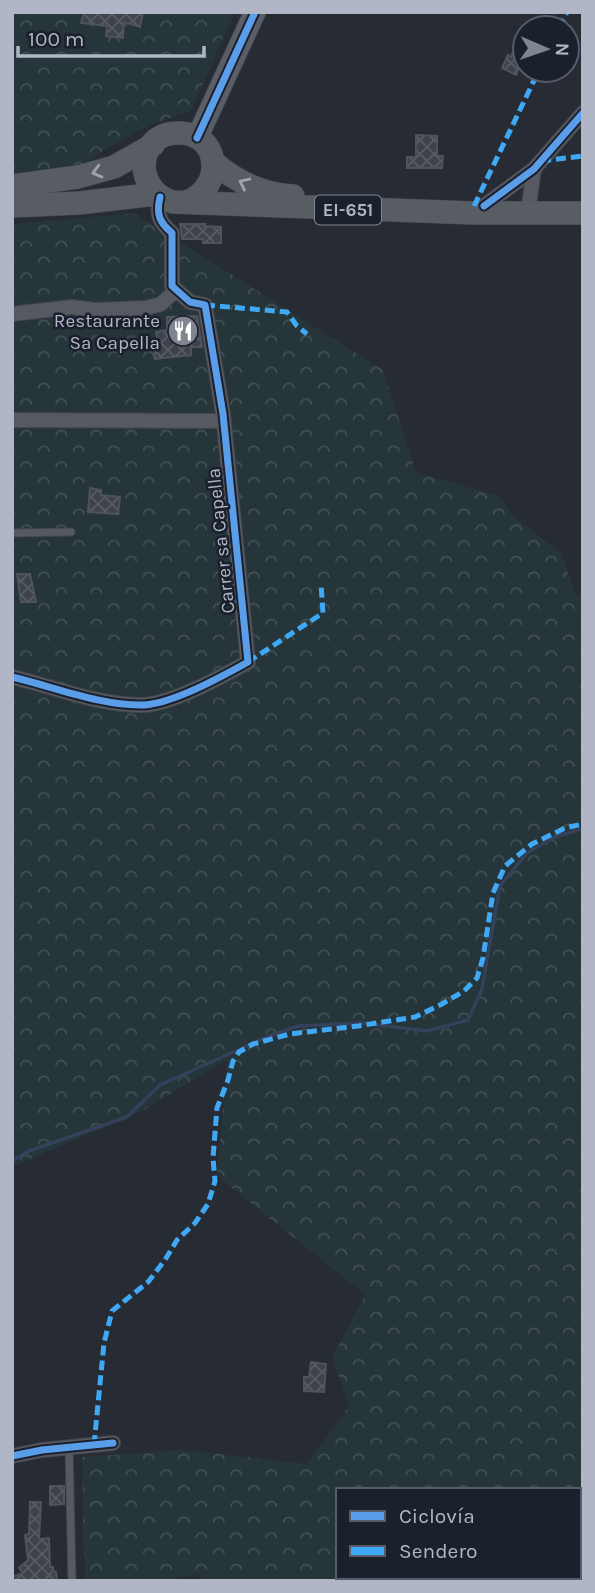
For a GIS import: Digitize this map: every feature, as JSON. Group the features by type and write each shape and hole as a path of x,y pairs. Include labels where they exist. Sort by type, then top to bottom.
{"main road":[{"path":"12,186 78,177 114,167 170,134 184,133 197,138"},
{"name":"EI-651","path":"197,138 208,148 213,162 241,183 280,195 484,206 519,212"},
{"path":"153,145 145,158 144,166 147,181 158,196"},
{"path":"187,202 202,194 208,187 213,162"},
{"name":"EI-651","path":"12,206 158,196 173,202 277,208 474,214 581,214"}],"street":[{"path":"197,138 255,12"},
{"path":"484,206 534,169 583,113"},
{"path":"519,212 534,169"},
{"path":"12,178 36,183"},
{"path":"515,183 519,212"},
{"path":"12,314 72,307 94,310 146,308 161,304 176,290 173,286 172,233 163,225 158,214 158,196"},
{"name":"Carrer sa Capella","path":"12,677 107,702 146,705 216,680 248,662 224,421 205,305 190,302 176,290"},
{"path":"12,420 224,421"},
{"path":"12,1456 113,1443"}],"lane":[{"path":"12,533 71,532"},
{"path":"69,1447 72,1581"}],"green space":[{"path":"12,12 235,12 191,111 150,125 97,154 78,175 12,178"},
{"path":"134,213 383,370 416,472 499,496 516,518 561,553 576,595 583,592 583,1581 200,1581 198,1573 167,1581 86,1581 82,1457 184,1450 307,1464 349,1406 332,1358 365,1295 217,1176 227,1060 142,1111 12,1167 12,224"}],"building":[{"path":"84,12 143,12 140,27 124,22 123,38 106,36 107,26 81,23"},
{"path":"508,55 511,57 511,72 502,68"},
{"path":"416,135 437,136 437,156 443,156 442,168 407,168 407,157 416,157"},
{"path":"180,224 221,227 221,243 203,243 203,239 182,239"},
{"path":"197,316 202,347 191,347 191,355 155,359 154,345 158,345 156,332 167,330 167,317"},
{"path":"90,488 101,490 101,495 120,497 118,514 88,512"},
{"path":"17,574 30,574 36,602 21,602"},
{"path":"311,1362 326,1364 324,1392 304,1391 304,1377 309,1377"},
{"path":"50,1486 64,1486 64,1504 50,1505"},
{"path":"30,1502 41,1502 39,1539 49,1538 50,1567 56,1572 57,1581 12,1581 12,1577 23,1573 19,1568 28,1560 25,1535 29,1534"}],"waterway":[{"path":"12,1161 29,1151 127,1117 160,1085 269,1036 298,1026 363,1023 427,1031 468,1020 482,989 500,886 527,853 554,837 583,829"}],"marked path":[{"path":"474,206 532,84"},
{"path":"541,161 583,156"},
{"path":"205,305 287,312 307,334"},
{"path":"248,662 323,613 321,584"},
{"path":"94,1445 104,1343 112,1311 148,1282 177,1240 195,1223 208,1204 215,1181 213,1158 217,1108 233,1061 239,1052 253,1044 290,1034 415,1017 464,991 477,978 483,958 493,893 505,866 532,844 565,828 583,824"}],"cycle path":[{"path":"197,138 255,12"},
{"path":"484,206 534,169 583,113"},
{"path":"12,677 94,699 144,705 169,700 248,662 223,414 205,305 190,302 172,286 172,233 160,217 160,197"},
{"path":"12,1456 42,1450 113,1443"}],"place":[{"name":"Restaurante Sa Capella","path":"183,331"}]}
